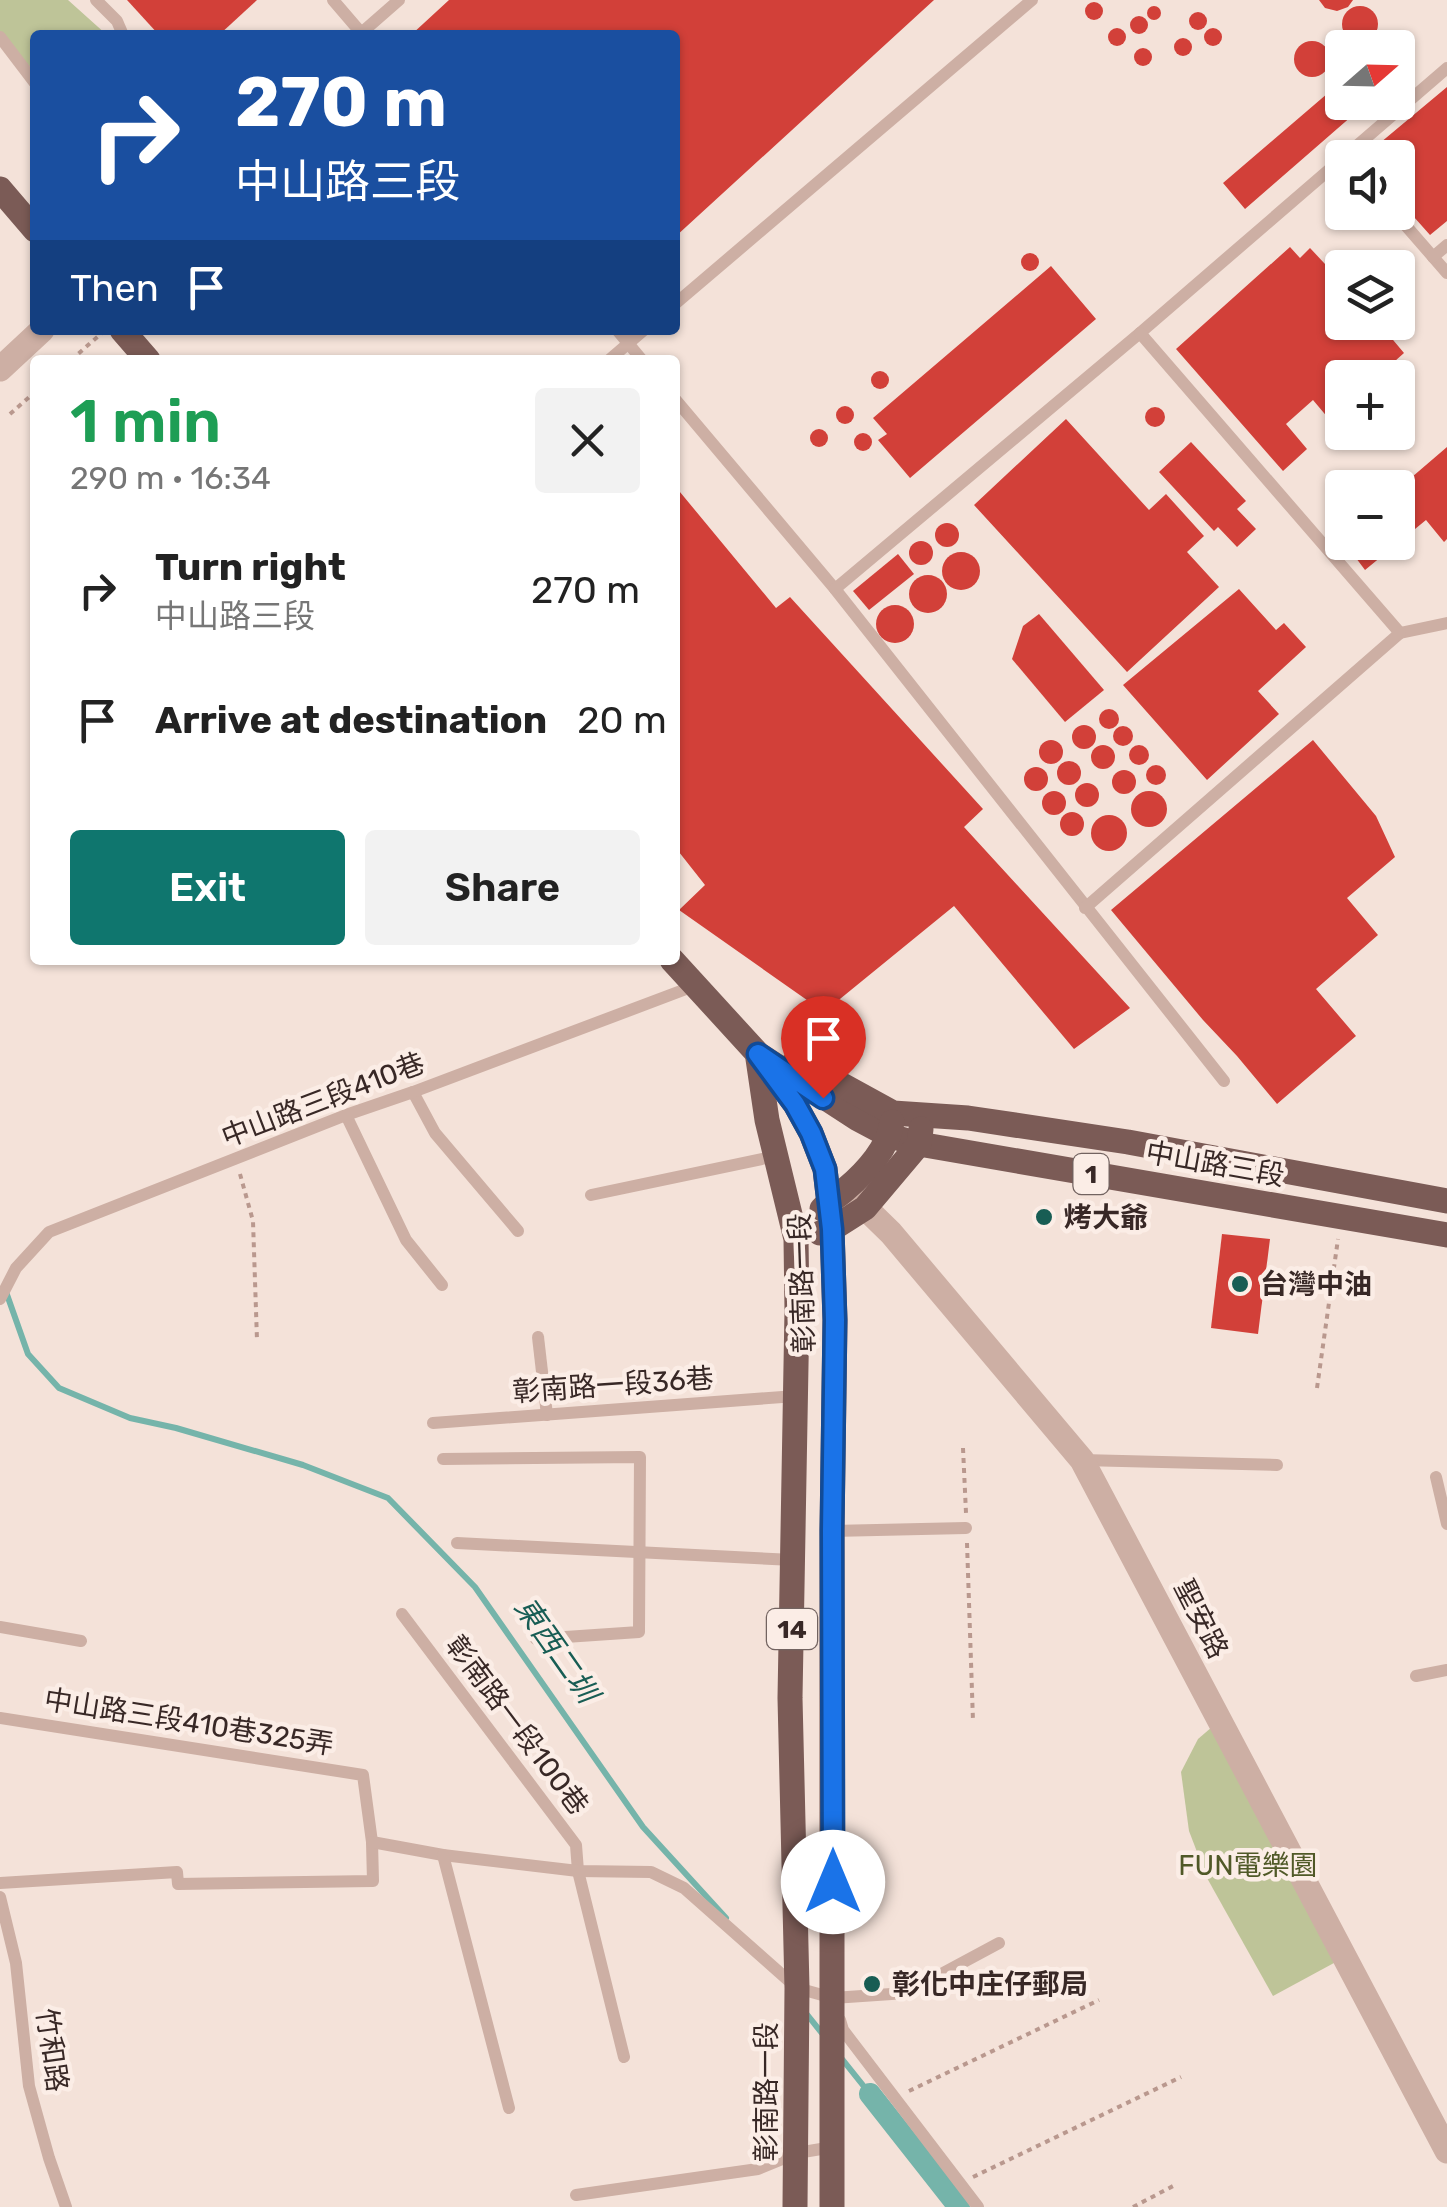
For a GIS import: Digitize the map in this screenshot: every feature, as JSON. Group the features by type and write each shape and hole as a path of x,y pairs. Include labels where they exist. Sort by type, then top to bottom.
{"main road":[{"path":"0,189 30,224"},
{"path":"126,335 144,355"},
{"name":"中山路三段","path":"676,965 758,1054 823,1098 892,1125 919,1144 1447,1234"},
{"path":"758,1054 795,1104 825,1169"},
{"name":"彰南路一段","path":"758,1054 767,1120 796,1239 790,1698 797,1988 795,2207"},
{"path":"796,1239 919,1144 923,1116"},
{"name":"中山路三段","path":"892,1125 923,1116 968,1118 1128,1142 1447,1201"},
{"path":"796,1239 832,1229 892,1125"},
{"name":"彰南路一段","path":"832,1229 832,2207"}],"street":[{"path":"0,370 37,335"},
{"name":"聖安路","path":"825,1169 847,1199 891,1233 1082,1460 1447,2151"}],"lane":[{"path":"96,0 122,30"},
{"path":"333,0 359,30"},
{"path":"366,30 399,0"},
{"path":"680,300 1032,0"},
{"path":"0,37 30,76"},
{"path":"1364,140 1447,68"},
{"path":"835,589 1325,174"},
{"path":"1410,230 1447,273"},
{"path":"1433,257 1447,246"},
{"path":"1140,334 1400,633"},
{"path":"620,335 638,355"},
{"path":"615,355 638,335"},
{"path":"680,405 835,589 1224,1081"},
{"path":"1085,908 1400,633 1447,623"},
{"name":"中山路三段410巷","path":"0,1299 16,1268 50,1232 346,1115 694,986"},
{"path":"413,1092 434,1133 518,1231"},
{"path":"346,1115 406,1240 442,1284"},
{"path":"591,1194 776,1156"},
{"path":"538,1337 547,1415"},
{"name":"彰南路一段36巷","path":"433,1424 796,1396"},
{"path":"443,1460 640,1457 639,1632 536,1640"},
{"path":"1082,1460 1276,1465"},
{"path":"1436,1477 1447,1524"},
{"path":"832,1531 966,1528"},
{"path":"457,1542 793,1560"},
{"name":"彰南路一段100巷","path":"402,1614 576,1846 578,1871 624,2057"},
{"path":"0,1628 81,1640"},
{"path":"1416,1676 1447,1670"},
{"name":"中山路三段410巷325弄","path":"0,1718 363,1775 372,1842"},
{"path":"0,1883 177,1872 178,1884 373,1881 372,1842 578,1871 651,1872 684,1888 797,1988 834,1998 906,1993 999,1943"},
{"path":"444,1855 509,2108"},
{"name":"竹和路","path":"0,1897 16,1963 29,2086 66,2207"},
{"path":"834,1998 843,2030 978,2207"},
{"path":"576,2195 758,2169 797,2153 832,2147"}],"path":[{"path":"77,355 99,335"},
{"path":"10,414 30,396"},
{"path":"236,1160 253,1222 257,1340"},
{"path":"1317,1388 1342,1217"},
{"path":"963,1448 973,1720"},
{"path":"894,2098 1099,2000"},
{"path":"960,2184 1181,2078"},
{"path":"1133,2207 1175,2184"}],"green space":[{"path":"0,0 68,0 101,30 30,30 30,67 0,31"},
{"name":"FUN電樂園","path":"1219,1721 1345,1957 1273,1996 1207,1878 1189,1831 1181,1772 1198,1739"}],"building":[{"path":"127,0 257,0 224,30 154,30"},
{"path":"449,0 934,0 680,232 680,30 416,30"},
{"path":"1319,0 1353,0 1337,11 1325,8"},
{"path":"1094,2 1103,11 1094,20 1085,11"},
{"path":"1154,6 1161,13 1154,20 1147,13"},
{"path":"1353,7 1367,7 1377,17 1377,30 1343,30 1343,17"},
{"path":"1198,12 1207,21 1198,30 1189,21"},
{"path":"1139,16 1148,25 1139,34 1130,25"},
{"path":"1117,28 1126,37 1117,46 1108,37"},
{"path":"1213,28 1222,37 1213,46 1204,37"},
{"path":"1183,38 1192,47 1183,56 1174,47"},
{"path":"1305,42 1325,46 1325,72 1305,76 1295,66 1295,52"},
{"path":"1143,48 1152,57 1143,66 1134,57"},
{"path":"1447,87 1447,221 1430,235 1415,218 1415,140 1384,140 1407,120 1415,120 1415,114"},
{"path":"1325,96 1325,120 1347,120 1245,209 1223,183"},
{"path":"1290,247 1300,258 1310,248 1325,264 1325,340 1393,340 1404,353 1396,360 1325,360 1325,414 1313,400 1286,424 1307,449 1283,471 1176,349"},
{"path":"1030,253 1039,262 1030,271 1021,262"},
{"path":"1051,266 1096,319 910,478 878,440 887,434 873,418"},
{"path":"880,371 889,380 880,389 871,380"},
{"path":"845,406 854,415 845,424 836,415"},
{"path":"1155,407 1165,417 1155,427 1145,417"},
{"path":"1066,419 1149,510 1166,494 1204,536 1187,552 1219,587 1127,672 974,505"},
{"path":"819,429 828,438 819,447 810,438"},
{"path":"863,433 872,442 863,451 854,442"},
{"path":"1191,442 1246,501 1237,509 1256,529 1237,547 1218,527 1214,531 1159,472"},
{"path":"1447,447 1444,542 1426,520 1415,529 1415,474"},
{"path":"680,492 776,608 790,597 983,809 964,827 1130,1008 1074,1049 954,906 824,1012 680,911 705,885 680,853"},
{"path":"947,523 959,535 947,547 935,535"},
{"path":"921,541 933,553 921,565 909,553"},
{"path":"961,552 974,558 980,571 974,584 961,590 948,584 942,571 948,558"},
{"path":"898,554 914,574 869,610 853,591"},
{"path":"1358,560 1377,560 1365,570"},
{"path":"928,575 941,581 947,594 941,607 928,613 915,607 909,594 915,581"},
{"path":"1239,589 1276,630 1284,623 1306,647 1258,691 1279,714 1207,780 1123,685"},
{"path":"895,605 908,611 914,624 908,637 895,643 882,637 876,624 882,611"},
{"path":"1039,614 1104,690 1065,722 1012,659 1023,626"},
{"path":"1109,709 1119,719 1109,729 1099,719"},
{"path":"1084,725 1096,737 1084,749 1072,737"},
{"path":"1123,726 1133,736 1123,746 1113,736"},
{"path":"1051,740 1063,752 1051,764 1039,752"},
{"path":"1313,740 1376,816 1395,857 1347,898 1378,935 1316,989 1356,1036 1277,1104 1111,910"},
{"path":"1103,745 1115,757 1103,769 1091,757"},
{"path":"1139,745 1149,755 1139,765 1129,755"},
{"path":"1069,761 1081,773 1069,785 1057,773"},
{"path":"1156,765 1166,775 1156,785 1146,775"},
{"path":"1036,767 1048,779 1036,791 1024,779"},
{"path":"1124,770 1136,782 1124,794 1112,782"},
{"path":"1087,783 1099,795 1087,807 1075,795"},
{"path":"1054,791 1066,803 1054,815 1042,803"},
{"path":"1149,791 1162,796 1167,809 1162,822 1149,827 1136,822 1131,809 1136,796"},
{"path":"1072,812 1084,824 1072,836 1060,824"},
{"path":"1109,815 1122,820 1127,833 1122,846 1109,851 1096,846 1091,833 1096,820"},
{"name":"台灣中油","path":"1222,1234 1270,1239 1258,1334 1211,1328"}],"waterway":[{"name":"東西二圳","path":"5,1289 28,1354 59,1388 130,1418 303,1465 388,1498 475,1587 643,1827 726,1918"},
{"name":"東西二圳","path":"805,2012 825,2037"},
{"name":"東西二圳","path":"842,2059 870,2094"},
{"name":"東西二圳","path":"870,2094 959,2207"}],"place":[{"name":"烤大爺","path":"1044,1217"},
{"name":"台灣中油","path":"1240,1284"},
{"name":"彰化中庄仔郵局","path":"872,1984"}],"route":[{"path":"823,1098 758,1054 811,1133 825,1169 832,1229 833,1882"}]}
